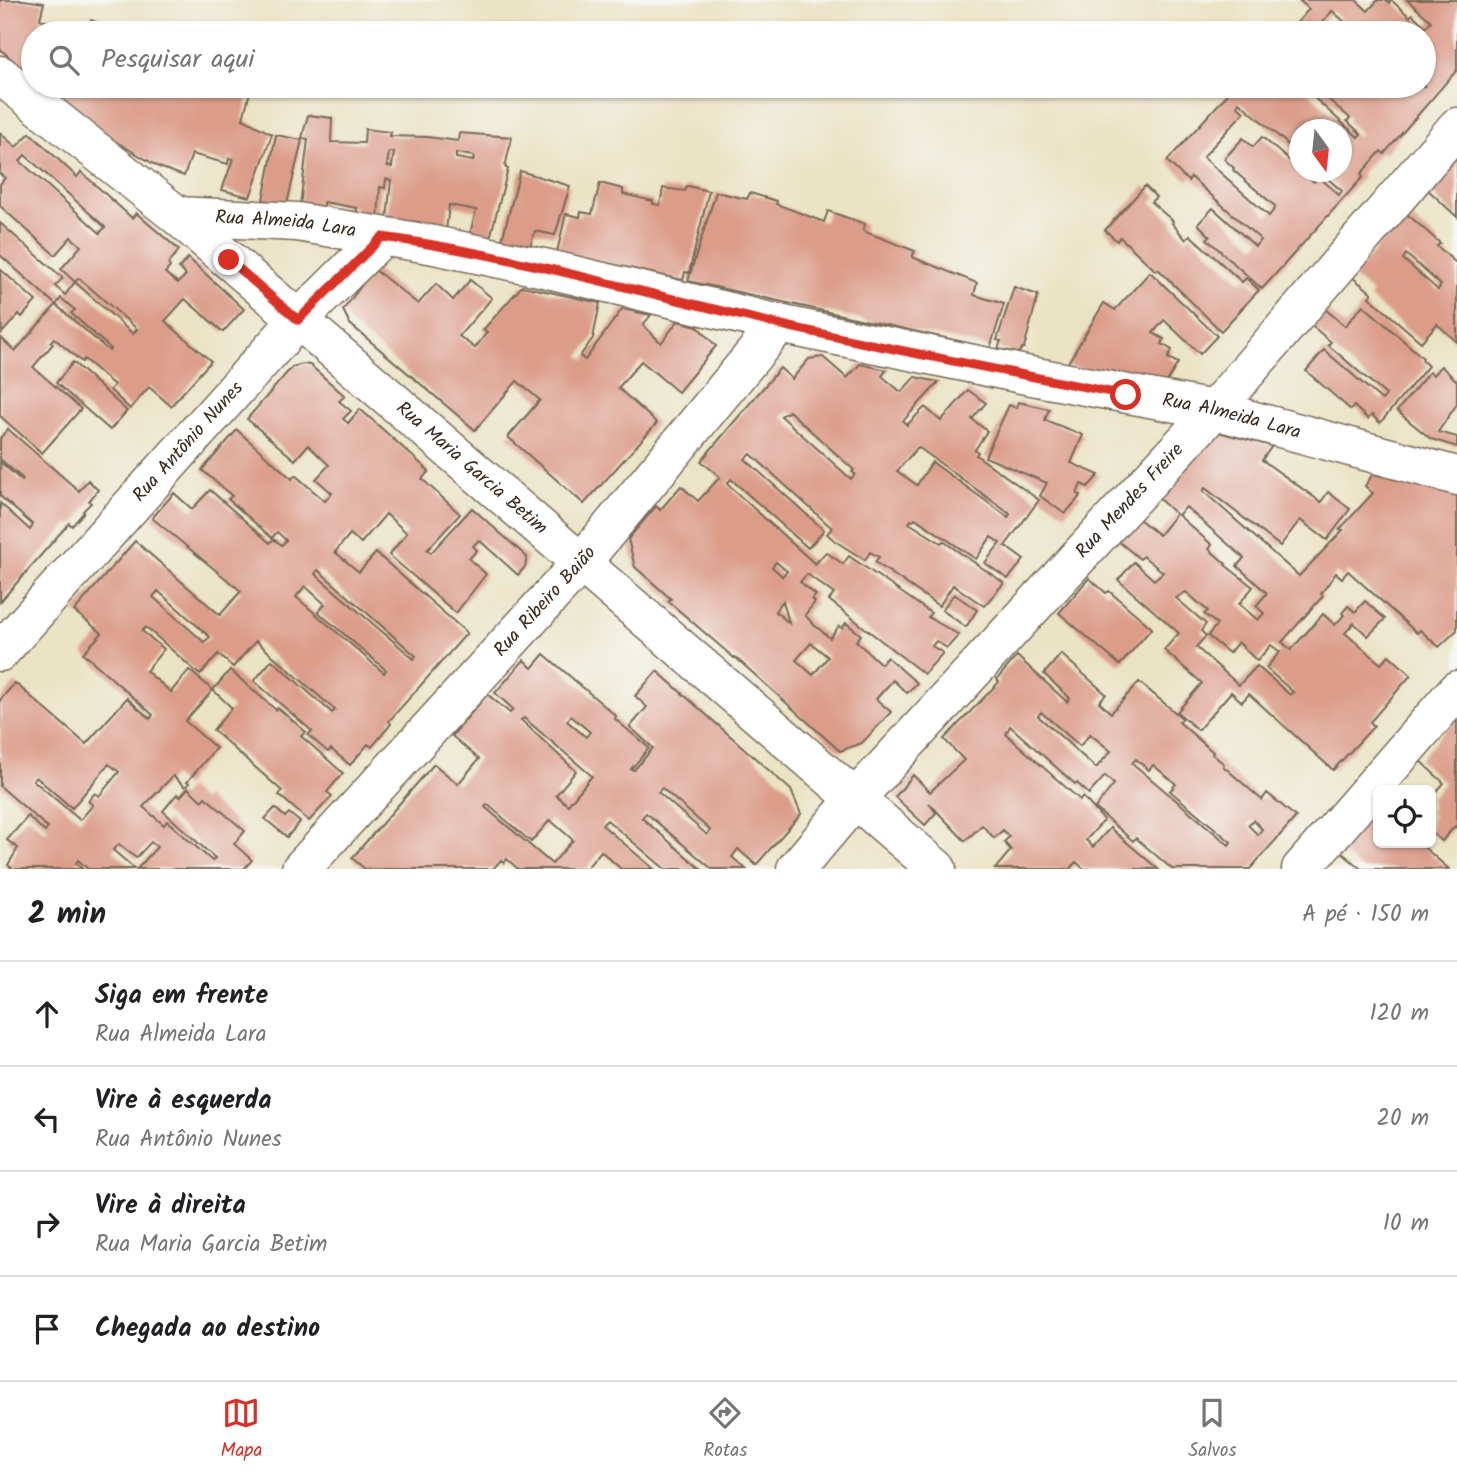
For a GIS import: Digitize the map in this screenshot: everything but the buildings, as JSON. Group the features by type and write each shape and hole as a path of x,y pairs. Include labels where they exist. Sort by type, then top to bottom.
{"street":[{"name":"Rua Maria Garcia Betim","path":"4,87 178,216 937,869"},
{"name":"Rua Mendes Freire","path":"796,869 856,798 1214,410 1457,127"},
{"name":"Rua Almeida Lara","path":"178,216 298,222 429,244 544,268 779,324 1214,410 1457,476"},
{"name":"Rua Antônio Nunes","path":"0,653 298,320 382,237"},
{"name":"Rua Ribeiro Baião","path":"301,869 581,563 779,324"},
{"path":"1301,869 1457,690"}],"route":[{"path":"229,260 298,320 382,237 544,268 779,324 1126,395"}]}
